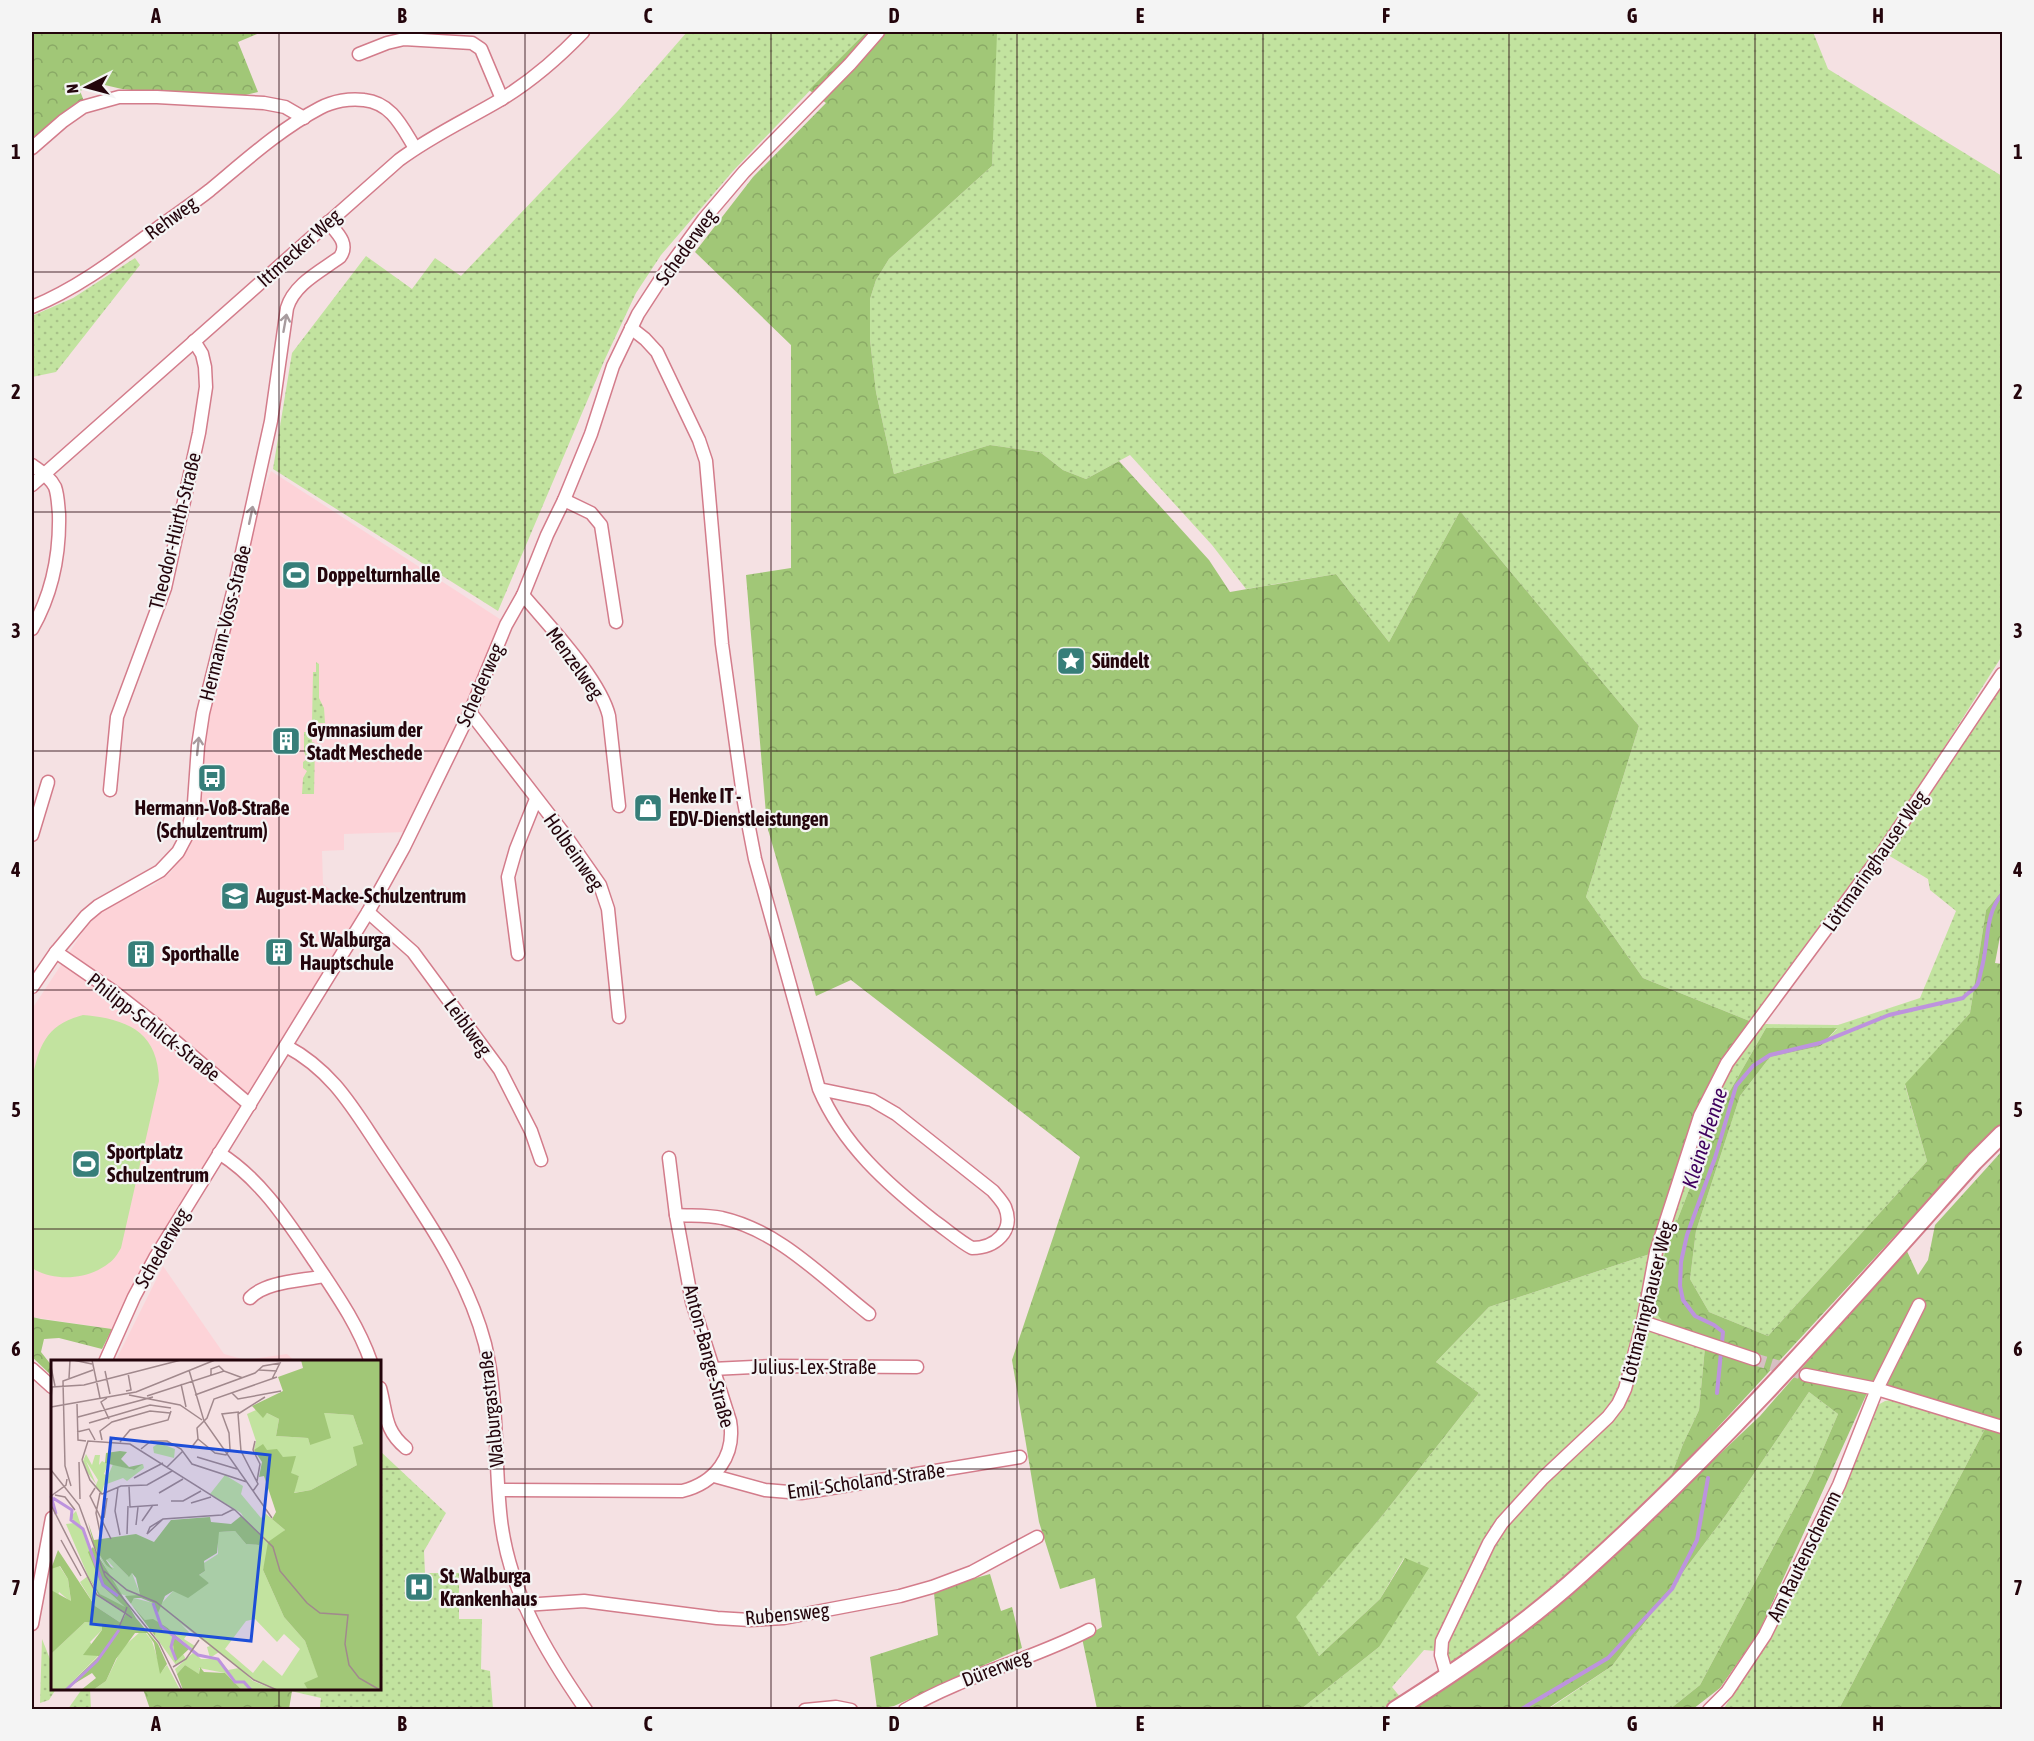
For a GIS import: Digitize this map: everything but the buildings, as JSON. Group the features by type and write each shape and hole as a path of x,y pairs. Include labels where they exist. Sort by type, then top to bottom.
{"main road":[{"path":"1395,1709 1495,1644 1582,1574 1665,1495 1803,1352 1966,1170 2002,1134"}],"street":[{"name":"Ittmecker Weg","path":"32,485 328,222 415,148 502,99 583,32"},
{"name":"Schederweg","path":"106,1360 134,1297 155,1258 368,912 404,847 470,712 506,625 524,595 547,535 591,434 613,366 631,328 664,274 704,219 744,172 850,64 878,32"},
{"path":"359,54 398,39 472,43 481,49 502,99"},
{"path":"32,148 83,107 119,97 264,103 285,107 304,118"},
{"name":"Rehweg","path":"32,307 75,286 104,268 258,151 322,107 358,99 376,102 398,119 415,148"},
{"name":"Hermann-Voss-Straße","path":"32,987 56,952 93,909 155,875 171,861 183,845 193,815 203,713 270,428 287,308 296,291 340,257 344,249 344,242 328,222"},
{"path":"631,328 657,352 704,452 722,644 744,802 755,859 819,1089 831,1115 862,1158 923,1212 972,1248 991,1245 1001,1238 1007,1221 1007,1213 993,1191 882,1105 861,1097 819,1089"},
{"name":"Theodor-Hürth-Straße","path":"110,790 117,717 165,588 199,433 206,387 205,367 202,354 194,341"},
{"path":"32,465 51,481 57,495 59,540 47,597 32,629"},
{"path":"564,500 595,515 602,525 616,622"},
{"name":"Menzelweg","path":"524,595 600,693 609,716 620,773 619,806"},
{"name":"Löttmaringhauser Weg","path":"1448,1676 1441,1655 1442,1641 1489,1543 1509,1513 1608,1417 1618,1404 1625,1389 1643,1322 1656,1252 1700,1116 1722,1073 1883,852 2002,674"},
{"name":"Holbeinweg","path":"470,712 597,879 608,909 619,1017"},
{"path":"32,835 48,783"},
{"path":"518,954 508,877 516,849 536,800"},
{"name":"Leiblweg","path":"368,912 413,952 500,1070 531,1131 541,1160"},
{"name":"Philipp-Schlick-Straße","path":"56,952 155,1023 250,1105"},
{"name":"Walburgastraße","path":"286,1046 316,1065 338,1087 424,1215 461,1281 477,1318 488,1361 497,1434 501,1521 513,1578 524,1605 554,1663 586,1710"},
{"path":"219,1153 242,1168 261,1189 357,1326 370,1360"},
{"name":"Anton-Bange-Straße","path":"669,1158 676,1215 692,1302 712,1369 729,1414 732,1436 726,1459 714,1476"},
{"path":"676,1215 721,1218 761,1232 781,1243 869,1314"},
{"path":"250,1298 255,1292 271,1286 324,1276"},
{"name":"Am Rautenschemm","path":"1709,1710 1727,1692 1765,1635 1839,1485 1877,1389 1919,1305"},
{"path":"1643,1322 1754,1359"},
{"name":"Julius-Lex-Straße","path":"712,1369 773,1366 916,1367"},
{"path":"32,1369 51,1386"},
{"path":"1806,1375 1877,1389 2002,1427"},
{"path":"381,1392 390,1431 406,1448"},
{"name":"Emil-Scholand-Straße","path":"714,1476 765,1490 801,1493 1020,1457"},
{"path":"499,1490 673,1492 690,1489 714,1476"},
{"path":"32,1624 51,1523"},
{"name":"Rubensweg","path":"524,1605 584,1601 717,1618 750,1620 784,1618 900,1596 943,1583 1001,1558 1037,1537"},
{"name":"Dürerweg","path":"905,1710 962,1680 1055,1646 1089,1630"},
{"path":"805,1710 836,1707 851,1710"}],"shaded area":[{"name":"August-Macke-Schulzentrum","path":"271,471 503,621 406,832 344,834 344,850 322,851 323,884 360,913 284,1034 245,1102 184,1197 130,1290 112,1329 32,1317 32,1009 84,930 96,917 108,907 154,885 170,873 190,847 198,815 207,720 261,498"},
{"path":"163,1266 224,1354 246,1360 116,1360"},
{"path":"287,1354 294,1360 246,1360"}],"green space":[{"path":"32,32 262,32 238,42 258,92 224,100 122,89 96,83 80,91 84,101 55,119 32,141"},
{"path":"687,32 866,32 733,171 661,255 636,293 605,359 498,611 273,469 292,353 366,256 412,289 435,258 461,276 618,111"},
{"path":"866,32 997,33 992,166 889,259 876,280 870,299 870,340 876,392 894,474 990,445 1040,452 1063,470 1086,479 1119,461 1209,560 1230,592 1336,574 1389,642 1460,511 1639,726 1586,897 1643,978 1757,1024 1693,1138 1656,1252 1489,1307 1436,1362 1479,1393 1382,1516 1296,1617 1319,1656 1380,1599 1405,1558 1429,1568 1379,1647 1301,1709 1097,1709 1082,1638 1102,1627 1095,1578 1060,1589 1039,1522 1012,1360 1080,1157 851,980 816,996 767,826 746,575 791,568 791,345 695,252 753,177 826,103 809,90"},
{"path":"996,32 1813,32 1828,69 2002,176 2002,656 1840,912 1758,1024 1838,1025 1920,998 1956,911 1930,890 1928,879 1883,852 2002,687 2002,891 1986,910 1970,1013 1905,1085 1927,1161 1768,1336 1709,1312 1690,1279 1696,1231 1740,1096 1770,1057 1821,1046 1837,1029 1766,1028 1723,1103 1666,1249 1650,1305 1706,1337 1699,1410 1670,1479 1584,1562 1464,1657 1450,1661 1446,1658 1446,1652 1424,1650 1392,1687 1401,1698 1381,1709 1301,1709 1379,1647 1404,1558 1380,1599 1319,1656 1295,1617 1382,1516 1479,1393 1436,1362 1489,1307 1656,1252 1693,1138 1757,1024 1643,978 1586,897 1639,726 1460,511 1389,642 1336,574 1246,589 1212,545 1130,455 1086,479 1063,470 1040,452 990,445 894,474 876,392 870,340 870,299 876,280 889,259 992,166"},
{"path":"135,258 140,265 56,372 32,377 32,316 73,298"},
{"path":"316,662 319,664 319,698 324,708 325,723 312,723 313,672 316,672"},
{"path":"304,732 312,732 312,742 315,743 314,794 302,794 303,778 307,771 303,768 303,762 307,759 304,752"},
{"path":"2002,891 2002,926 1995,963 2002,964 2002,1124 1903,1227 1670,1479 1699,1410 1706,1337 1664,1323 1650,1305 1666,1249 1723,1103 1766,1028 1837,1028 1821,1046 1770,1057 1740,1096 1696,1231 1690,1279 1709,1312 1768,1336 1927,1161 1905,1084 1970,1013 1986,910"},
{"name":"Sportplatz Schulzentrum","path":"83,1015 114,1020 138,1031 153,1051 159,1081 121,1248 113,1260 91,1273 71,1277 50,1276 32,1268 32,1080 41,1047 46,1038 60,1024"},
{"path":"2002,1151 2002,1709 1839,1709 1986,1427 1994,1418 1872,1382 1759,1632 1720,1688 1693,1709 1670,1709 1700,1685 1811,1477 1838,1414 1809,1392 1726,1515 1612,1666 1547,1709 1409,1710 1513,1642 1578,1588 1760,1416 1906,1249 1918,1275 1928,1260 1935,1225"},
{"path":"32,1317 112,1329 102,1349 59,1338 44,1339 41,1352 51,1365 51,1375 32,1357"},
{"path":"1809,1392 1838,1414 1811,1477 1700,1685 1670,1709 1547,1710 1612,1666 1726,1515"},
{"path":"1896,1399 1986,1427 1839,1709 1723,1710 1761,1649 1876,1406"},
{"name":"St. Walburga Krankenhaus","path":"381,1452 446,1513 424,1551 425,1573 459,1573 459,1619 482,1619 481,1669 490,1671 493,1709 331,1709 320,1707 321,1698 286,1690 381,1690"},
{"path":"990,1574 1001,1611 1012,1607 1022,1648 894,1706 877,1709 870,1657 938,1635 934,1593"},
{"path":"42,1639 51,1662 51,1690 55,1690 49,1700 40,1703"},
{"path":"81,1690 90,1690 91,1709 68,1709"},
{"path":"143,1690 292,1691 289,1709 150,1709"}],"waterway":[{"name":"Kleine Henne","path":"1717,1393 1723,1332 1695,1316 1683,1300 1680,1286 1681,1262 1687,1235 1715,1158 1736,1086 1753,1066 1770,1055 1820,1043 1889,1015 1963,998 1976,987 1978,982 1992,911 2002,894"},
{"name":"Kleine Henne","path":"1520,1710 1608,1658 1672,1589 1697,1540 1708,1478"}],"tunnel":[{"path":"1754,1359 1806,1375"}],"place":[{"name":"Doppelturnhalle","path":"296,575"},
{"name":"Sündelt","path":"1071,661"},
{"name":"Gymnasium der Stadt Meschede","path":"286,741"},
{"name":"Hermann-Voß-Straße (Schulzentrum)","path":"212,778"},
{"name":"Henke IT - EDV-Dienstleistungen","path":"648,808"},
{"name":"August-Macke-Schulzentrum","path":"235,896"},
{"name":"St. Walburga Hauptschule","path":"279,952"},
{"name":"Sporthalle","path":"141,954"},
{"name":"Sportplatz Schulzentrum","path":"86,1164"},
{"name":"St. Walburga Krankenhaus","path":"419,1587"}]}
